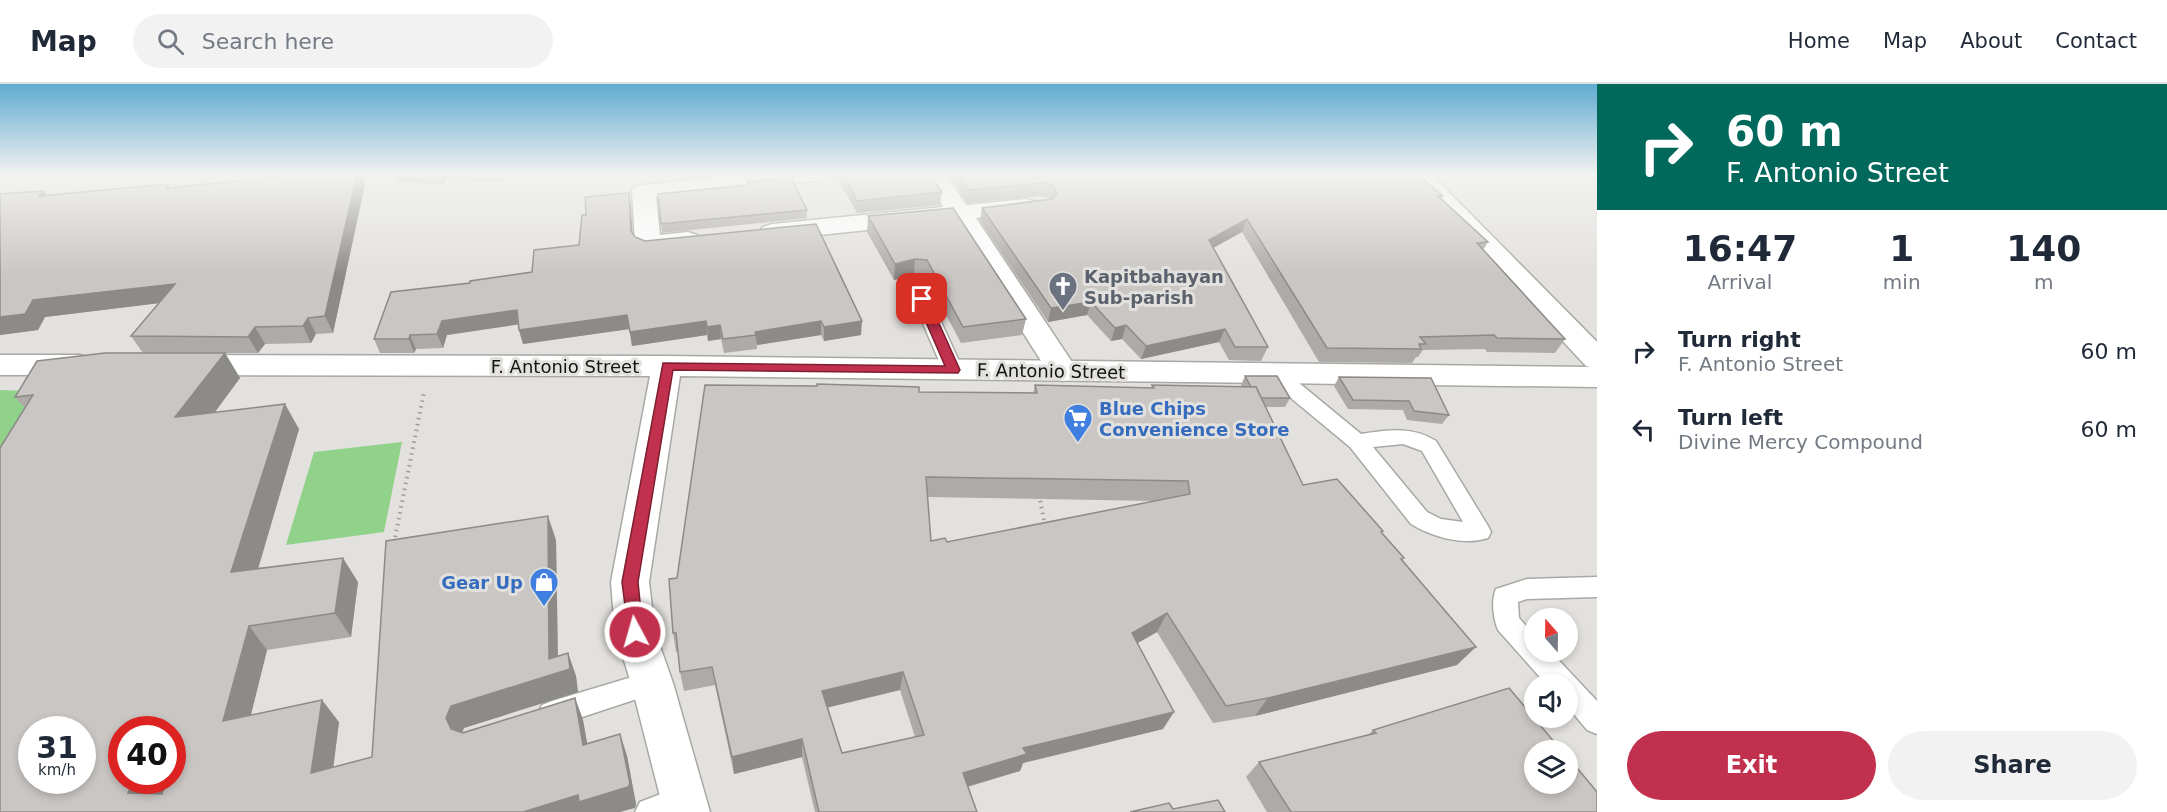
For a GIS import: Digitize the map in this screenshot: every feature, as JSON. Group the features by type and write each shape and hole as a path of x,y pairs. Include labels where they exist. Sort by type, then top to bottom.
{"street":[{"path":"645,208 648,244 706,239"},
{"path":"957,208 1063,371"},
{"path":"752,234 1010,208"},
{"path":"1451,208 1597,359"},
{"path":"0,365 105,365"},
{"name":"F. Antonio Street","path":"164,365 667,366 1597,377"},
{"path":"667,366 630,582 635,632 652,683 674,808"}],"lane":[{"path":"915,282 953,370"},
{"path":"1275,374 1357,442 1419,518 1430,526 1445,530 1480,532 1429,446 1419,439 1408,436 1357,442"},
{"path":"1554,674 1507,622 1505,596 1527,589 1597,587"},
{"path":"527,722 652,683"},
{"path":"1578,699 1597,721"}],"path":[{"path":"392,554 420,405"},
{"path":"1036,484 1046,529"}],"green space":[{"path":"0,390 51,392 0,490"},
{"path":"402,442 384,532 286,545 314,452"}],"building":[{"path":"0,208 349,208 325,316 308,318 303,326 255,327 248,337 131,336 175,284 33,300 25,314 0,317"},
{"path":"586,208 630,208 631,231 635,237 645,241 816,224 862,321 824,327 821,321 755,332 756,335 723,339 720,325 707,327 706,321 630,332 627,315 519,330 517,310 442,321 437,334 410,335 409,339 374,339 391,292 470,283 470,281 532,272 534,250 579,245 582,215 586,215"},
{"path":"659,208 806,208 807,210 661,224"},
{"path":"953,208 1026,319 963,327 927,260 915,259 895,264 868,216"},
{"path":"982,208 1451,208 1488,242 1477,243 1565,339 1497,338 1494,335 1420,337 1426,344 1419,344 1421,349 1327,348 1247,219 1209,240 1268,347 1235,347 1225,329 1146,346 1126,325 1115,328 1091,302 1051,308"},
{"path":"105,353 225,353 175,417 285,404 231,572 343,558 335,613 249,626 223,721 322,700 311,773 372,757 386,541 548,516 549,659 568,653 570,669 451,706 446,718 451,729 463,733 575,698 583,745 620,734 630,784 628,787 579,802 578,795 523,812 0,812 0,448 33,395 15,397 37,361"},
{"path":"1245,376 1277,376 1290,398 1261,398 1256,387 1251,387"},
{"path":"1339,377 1431,378 1449,415 1414,411 1409,401 1353,400"},
{"path":"817,384 919,387 919,392 1037,393 1035,385 1154,388 1152,385 1256,387 1303,485 1337,479 1383,531 1381,532 1404,558 1401,559 1476,647 1268,698 1226,706 1167,613 1132,633 1174,712 1023,748 1027,754 963,773 977,812 819,812 802,739 732,757 712,667 680,672 676,633 673,633 669,579 677,578 705,385 817,386","holes":["926,477 1188,481 1190,494 947,542 945,538 931,541","903,672 924,735 842,753 822,691"]},
{"path":"1509,688 1524,706 1524,728 1543,728 1553,740 1524,740 1524,794 1578,794 1578,769 1597,792 1597,812 1291,812 1259,762 1376,733 1373,730"},
{"path":"1218,800 1225,812 1130,812 1169,803 1173,809"}],"place":[{"name":"Kapitbahayan Sub-parish","path":"1063,312"},
{"name":"Blue Chips Convenience Store","path":"1078,444"},
{"name":"Gear Up","path":"544,608"}],"route":[{"path":"635,632 630,582 667,366 953,370 922,299"}]}
